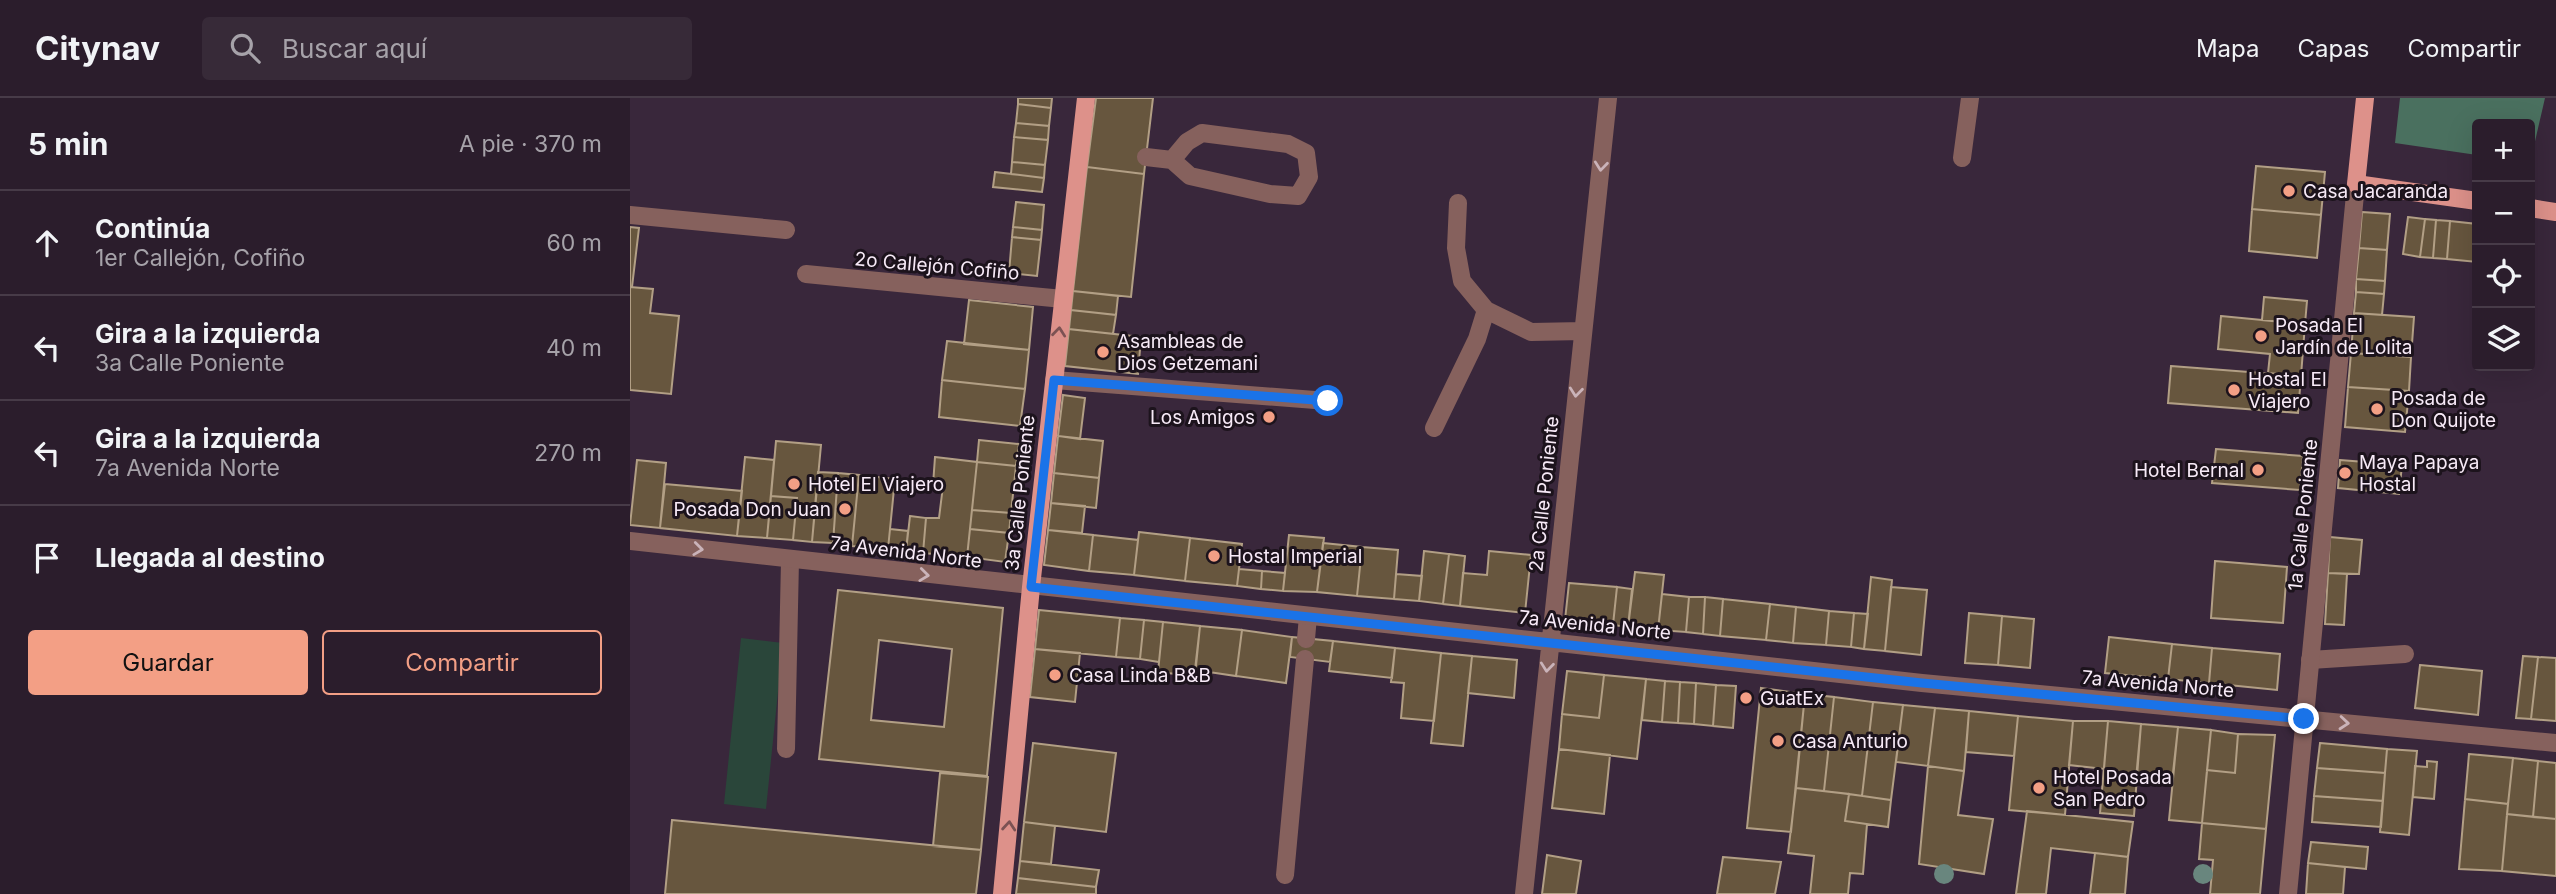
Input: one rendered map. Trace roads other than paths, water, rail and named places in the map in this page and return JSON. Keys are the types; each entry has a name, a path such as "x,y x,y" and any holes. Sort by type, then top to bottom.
{"main road":[{"name":"3a Calle Poniente","path":"1002,894 1031,587 1063,299 1085,149 1086,98"},
{"name":"1a Calle Poniente","path":"2356,184 2365,98"},
{"path":"2356,184 2472,200"},
{"path":"2535,209 2556,212"}],"street":[{"name":"2a Calle Poniente","path":"1524,894 1608,98"},
{"path":"1962,158 1970,98"},
{"path":"1146,157 1172,160 1190,176 1270,194 1298,196 1308,177 1306,153 1288,144 1202,133 1187,142 1172,160"},
{"name":"1a Calle Poniente","path":"2288,894 2356,184"},
{"path":"1458,203 1456,248 1462,281 1486,310 1531,332 1583,331"},
{"path":"630,215 786,230"},
{"name":"2o Callejón Cofiño","path":"806,274 1063,299"},
{"path":"1434,428 1477,339 1486,310"},
{"path":"1054,380 1328,401"},
{"name":"7a Avenida Norte","path":"630,541 1031,587 1550,640 1922,683 2556,743"},
{"path":"786,749 790,559"},
{"path":"1306,639 1308,616"},
{"path":"2310,660 2405,654"},
{"path":"1285,875 1305,659"}],"place":[{"name":"Casa Jacaranda","path":"2289,191"},
{"name":"Posada El Jardín de Lolita","path":"2261,336"},
{"name":"Asambleas de Dios Getzemani","path":"1103,352"},
{"name":"Hostal El Viajero","path":"2234,390"},
{"name":"Posada de Don Quijote","path":"2377,409"},
{"name":"Los Amigos","path":"1269,417"},
{"name":"Hotel Bernal","path":"2258,470"},
{"name":"Maya Papaya Hostal","path":"2345,473"},
{"name":"Hotel El Viajero","path":"794,484"},
{"name":"Posada Don Juan","path":"845,509"},
{"name":"Hostal Imperial","path":"1214,556"},
{"name":"Casa Linda B&B","path":"1055,675"},
{"name":"GuatEx","path":"1746,698"},
{"name":"Casa Anturio","path":"1778,741"},
{"name":"Hotel Posada San Pedro","path":"2039,788"}]}
